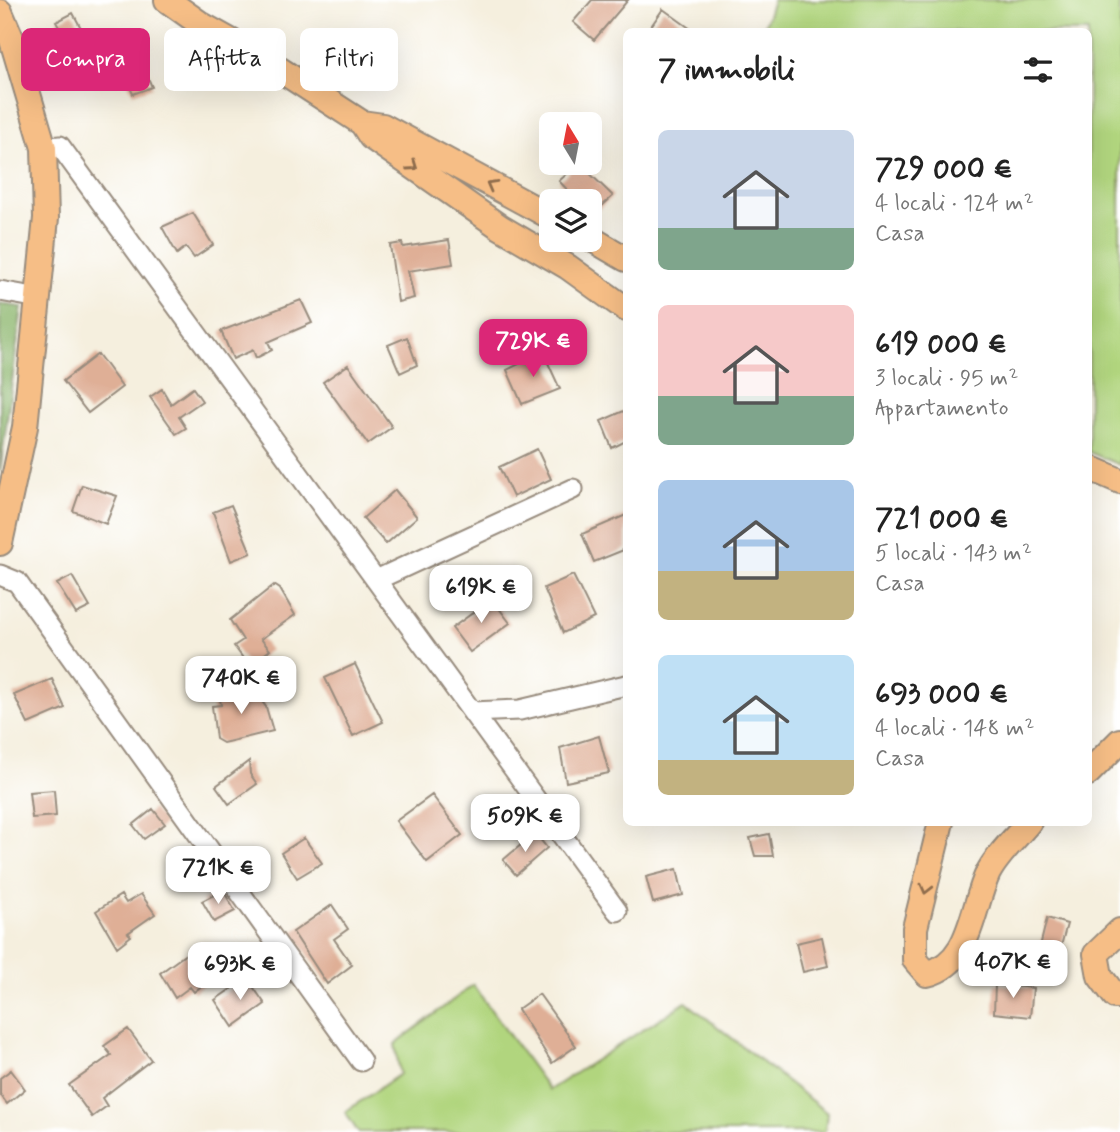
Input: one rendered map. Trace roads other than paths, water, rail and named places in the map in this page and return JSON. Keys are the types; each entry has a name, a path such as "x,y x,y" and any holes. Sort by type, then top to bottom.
{"main road":[{"path":"167,0 202,25 265,61 362,123 371,137 500,227 568,267 623,307"},
{"path":"0,12 16,52 44,148 46,218 25,428 0,544"},
{"path":"362,123 383,125 539,211"},
{"path":"602,245 623,257"},
{"path":"1092,469 1120,481"},
{"path":"1092,769 1120,741"},
{"path":"939,826 915,928 915,960 927,974 940,971 957,957 988,872 1026,826"},
{"path":"1120,932 1096,954 1100,976 1115,996 1120,996"}],"street":[{"path":"44,148 60,146 617,911"},
{"path":"0,291 39,298"},
{"path":"376,580 573,488"},
{"path":"0,575 18,582 361,1061"},
{"path":"472,712 520,710 623,686"}]}
